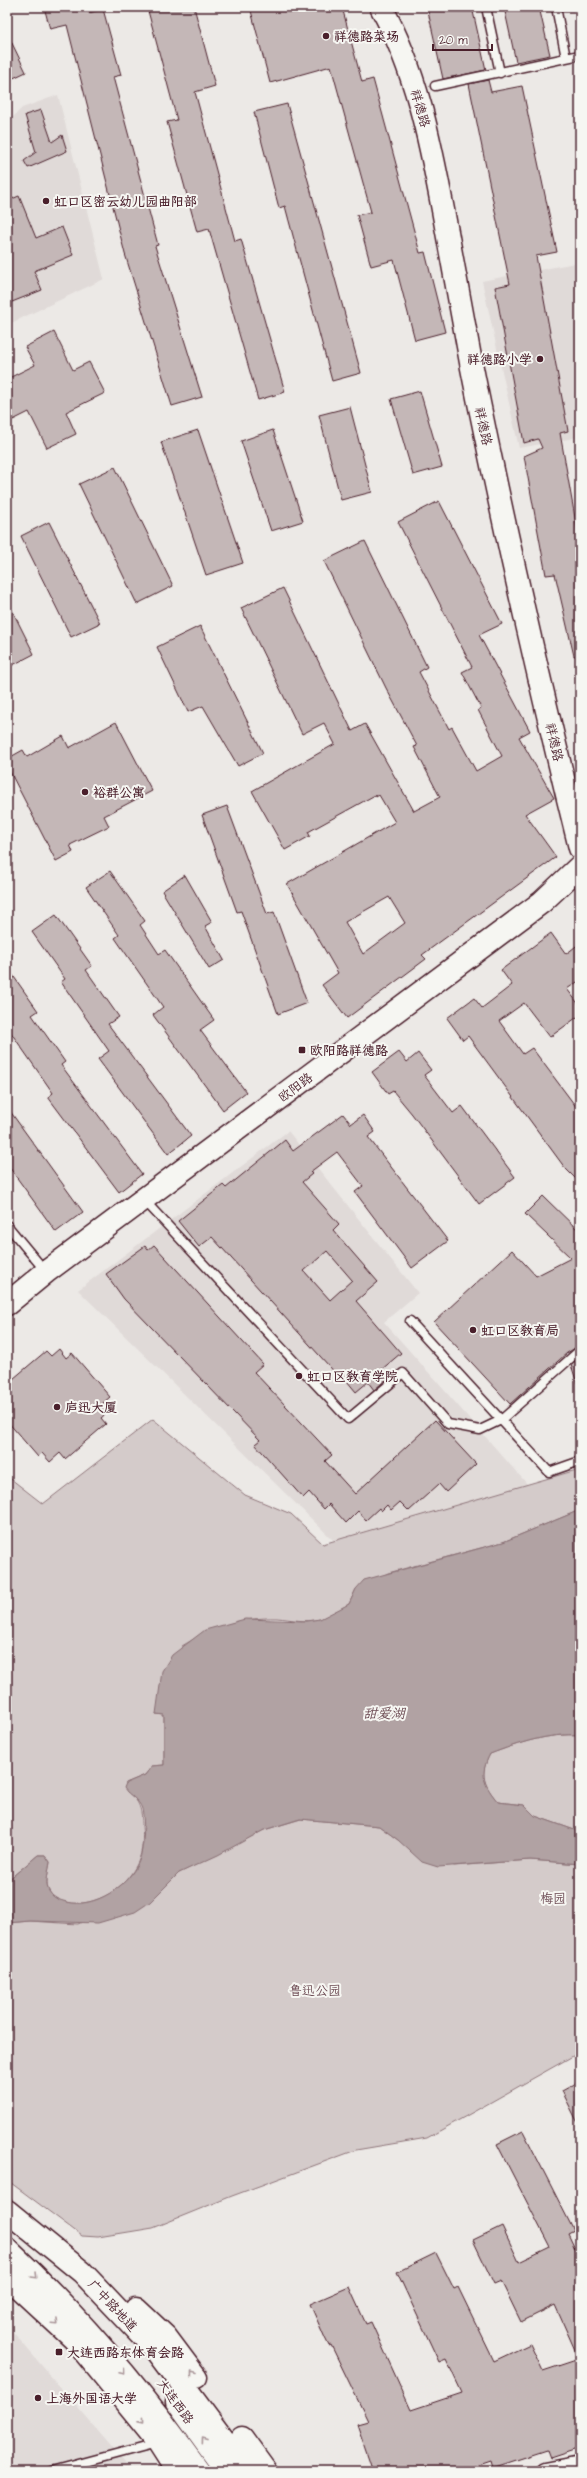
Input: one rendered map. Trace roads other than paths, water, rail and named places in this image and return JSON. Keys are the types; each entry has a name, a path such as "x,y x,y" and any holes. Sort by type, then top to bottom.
{"street":[{"name":"祥德路","path":"381,7 405,58 429,137 473,369 518,583 580,848"},
{"name":"欧阳路","path":"7,1304 46,1272 542,902 580,866"},
{"name":"广中路地道","path":"7,2211 78,2268 158,2352 247,2471"},
{"name":"大连西路","path":"7,2211 134,2343 227,2471"},
{"path":"7,2249 71,2312 123,2372 199,2471"},
{"path":"78,2268 108,2283 166,2337 266,2471"},
{"path":"7,2277 74,2340 159,2443 177,2471"},
{"path":"544,2471 580,2464"}],"lane":[{"path":"486,7 500,73"},
{"path":"556,7 566,58"},
{"path":"435,86 580,55"},
{"path":"143,1200 348,1419 403,1373 448,1424 480,1430 501,1420 580,1350"},
{"path":"7,1224 46,1272"},
{"path":"410,1320 549,1472 580,1461"},
{"path":"52,2471 159,2443"}],"water":[{"name":"甜爱湖","path":"580,1510 580,1735 545,1737 490,1754 484,1774 486,1785 498,1802 524,1805 535,1816 580,1832 580,1864 530,1860 438,1867 422,1862 398,1840 379,1826 300,1819 264,1830 218,1855 179,1873 150,1902 135,1912 98,1923 30,1921 7,1923 7,1881 38,1855 45,1855 50,1862 47,1883 48,1889 56,1898 67,1902 88,1902 99,1899 119,1887 134,1870 139,1861 142,1849 144,1821 141,1806 124,1788 126,1783 145,1775 152,1766 164,1765 164,1715 156,1714 162,1671 172,1655 205,1630 245,1619 306,1621 320,1619 349,1604 356,1589 364,1580 503,1542"}],"place":[{"name":"祥德路菜场","path":"326,36"},
{"name":"虹口区密云幼儿园曲阳部","path":"46,201"},
{"name":"祥德路小学","path":"540,359"},
{"name":"裕群公寓","path":"85,792"},
{"name":"欧阳路祥德路","path":"302,1050"},
{"name":"虹口区教育局","path":"473,1330"},
{"name":"虹口区教育学院","path":"299,1376"},
{"name":"庐迅大厦","path":"57,1407"},
{"name":"大连西路东体育会路","path":"59,2352"},
{"name":"上海外国语大学","path":"38,2398"}],"park label":[{"name":"梅园","path":"553,1898"},
{"name":"鲁迅公园","path":"315,1990"}]}
